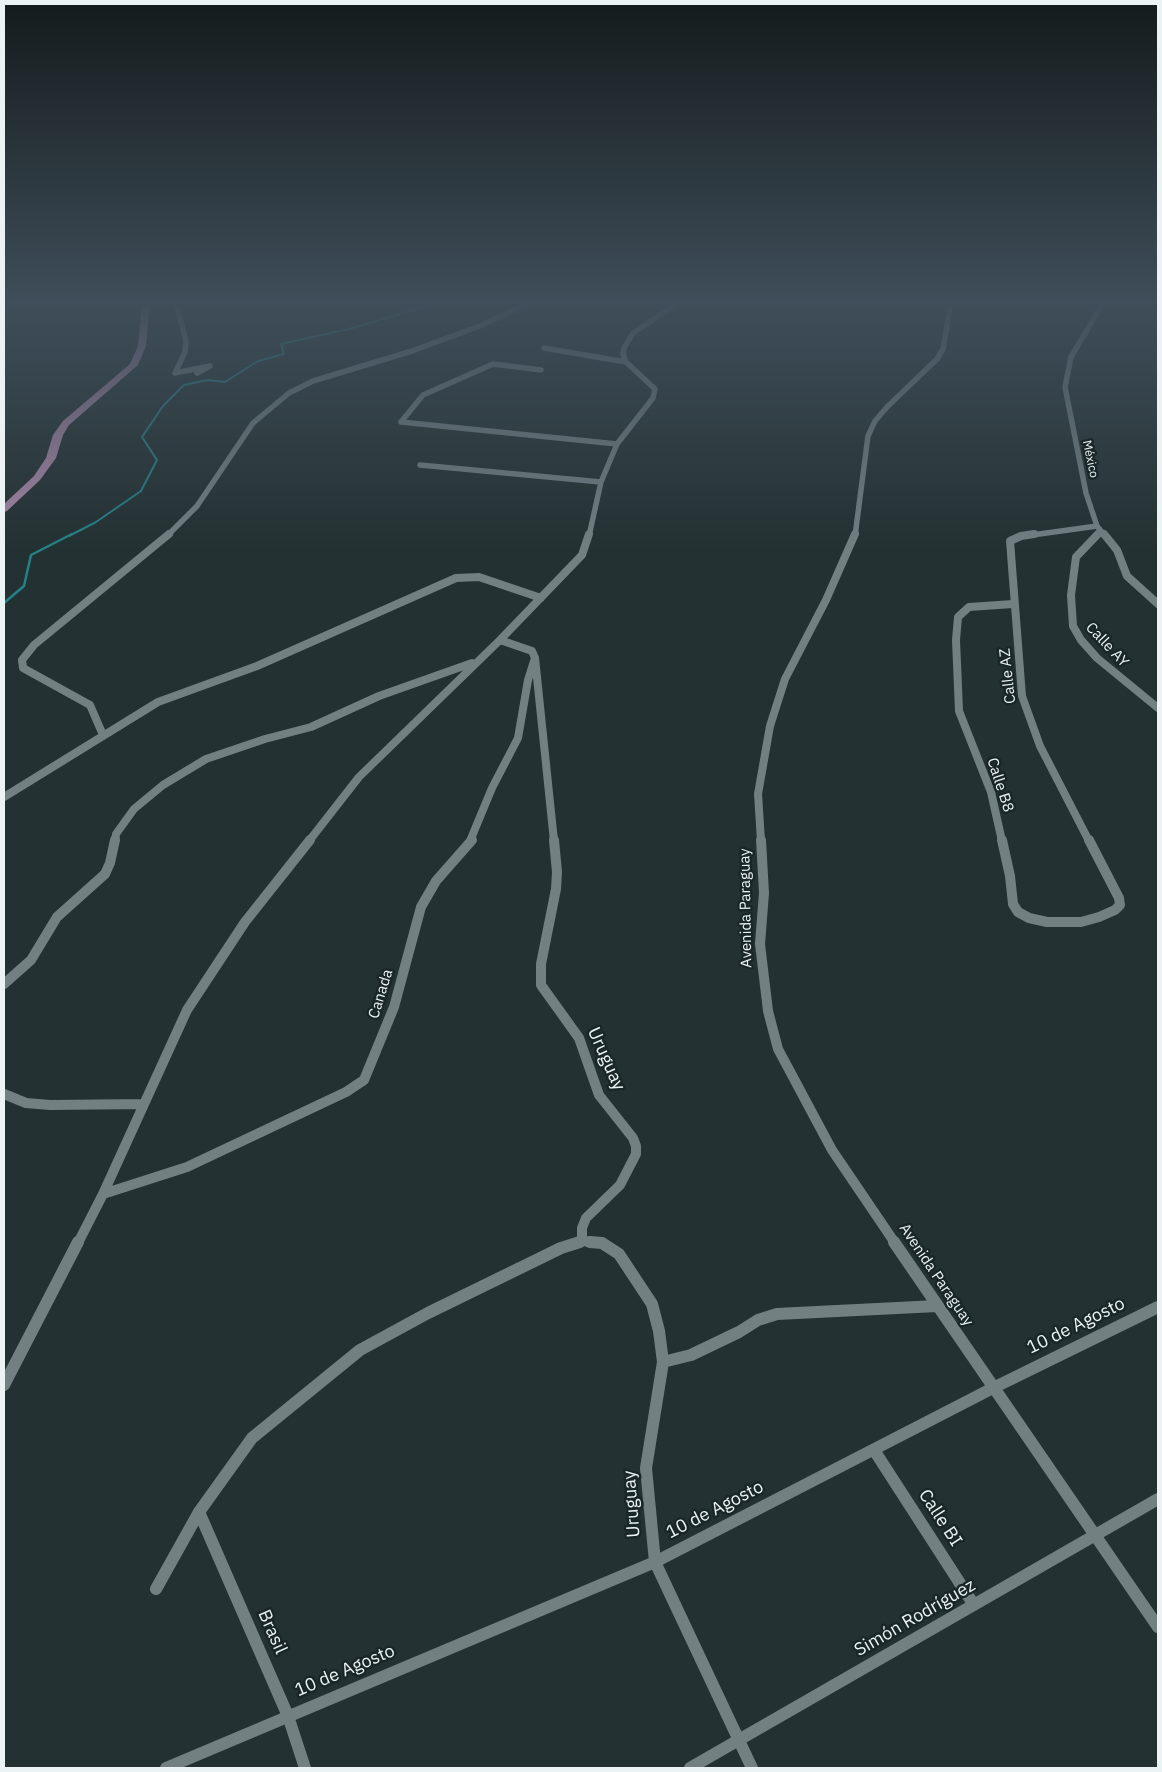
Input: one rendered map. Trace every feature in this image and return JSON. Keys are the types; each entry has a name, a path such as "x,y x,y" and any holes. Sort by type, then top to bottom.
{"main road":[{"path":"4,508 37,478 51,458 58,435 66,423 110,386"}],"street":[{"path":"102,735 95,713 90,705 24,668 22,660 34,644 157,546 197,506 253,423 289,393 304,386"},
{"path":"444,386 423,395 401,422 617,444"},
{"path":"4,1385 103,1194 187,1010 245,922 359,777 500,640 582,555 587,542 601,482 617,444 652,398 655,389 653,386"},
{"name":"Avenida Paraguay","path":"910,386 875,421 868,436 857,528 826,600 785,679 770,726 758,794 764,893 760,944 768,1012 778,1049 832,1150 992,1388 1158,1627"},
{"name":"México","path":"1065,386 1069,416 1086,493 1099,529 1117,550 1127,576 1158,604"},
{"path":"420,465 601,482"},
{"name":"Calle AZ","path":"1099,529 1014,538 1010,541 1022,696 1028,718 1040,746 1120,905"},
{"name":"Calle AY","path":"1099,529 1076,557 1071,596 1072,626 1081,640 1097,658 1158,708"},
{"path":"4,797 158,702 257,666 456,578 479,577 541,598"},
{"name":"Calle B8","path":"1014,604 969,607 958,618 956,640 958,711 990,792 1006,858 1013,904 1018,912 1029,918 1065,923 1099,918 1116,910 1120,905"},
{"path":"500,640 532,651 535,658"},
{"name":"Canada","path":"103,1194 187,1168 346,1092 364,1080 394,1007 421,907 436,881 474,838 492,788 518,738 528,680 535,658"},
{"name":"Uruguay","path":"535,658 557,872 556,888 541,964 542,985 580,1038 596,1089 633,1138 636,1146 632,1163 620,1185 586,1218 582,1228 582,1241 602,1243 620,1254 652,1304 660,1331 663,1362 646,1468 655,1562 752,1768"},
{"path":"4,984 31,960 57,918 105,874 110,863 116,834 134,809 162,785 206,759 257,741 310,726 379,696 476,662"},
{"path":"4,1094 26,1103 50,1105 144,1104"},
{"path":"156,1589 199,1512 252,1438 360,1350 428,1313 561,1248 582,1241"},
{"path":"663,1362 691,1355 739,1332 758,1320 777,1314 937,1306"},
{"name":"10 de Agosto","path":"166,1768 655,1562 992,1388 1158,1307"},
{"name":"Calle BI","path":"874,1450 974,1605"},
{"name":"Simón Rodríguez","path":"690,1768 1158,1499"},
{"name":"Brasil","path":"199,1512 288,1716 305,1768"}],"waterway":[{"path":"69,536 96,522 141,491 157,460 142,437 163,406 183,386"},
{"path":"4,603 24,586 31,555 72,534"}]}
